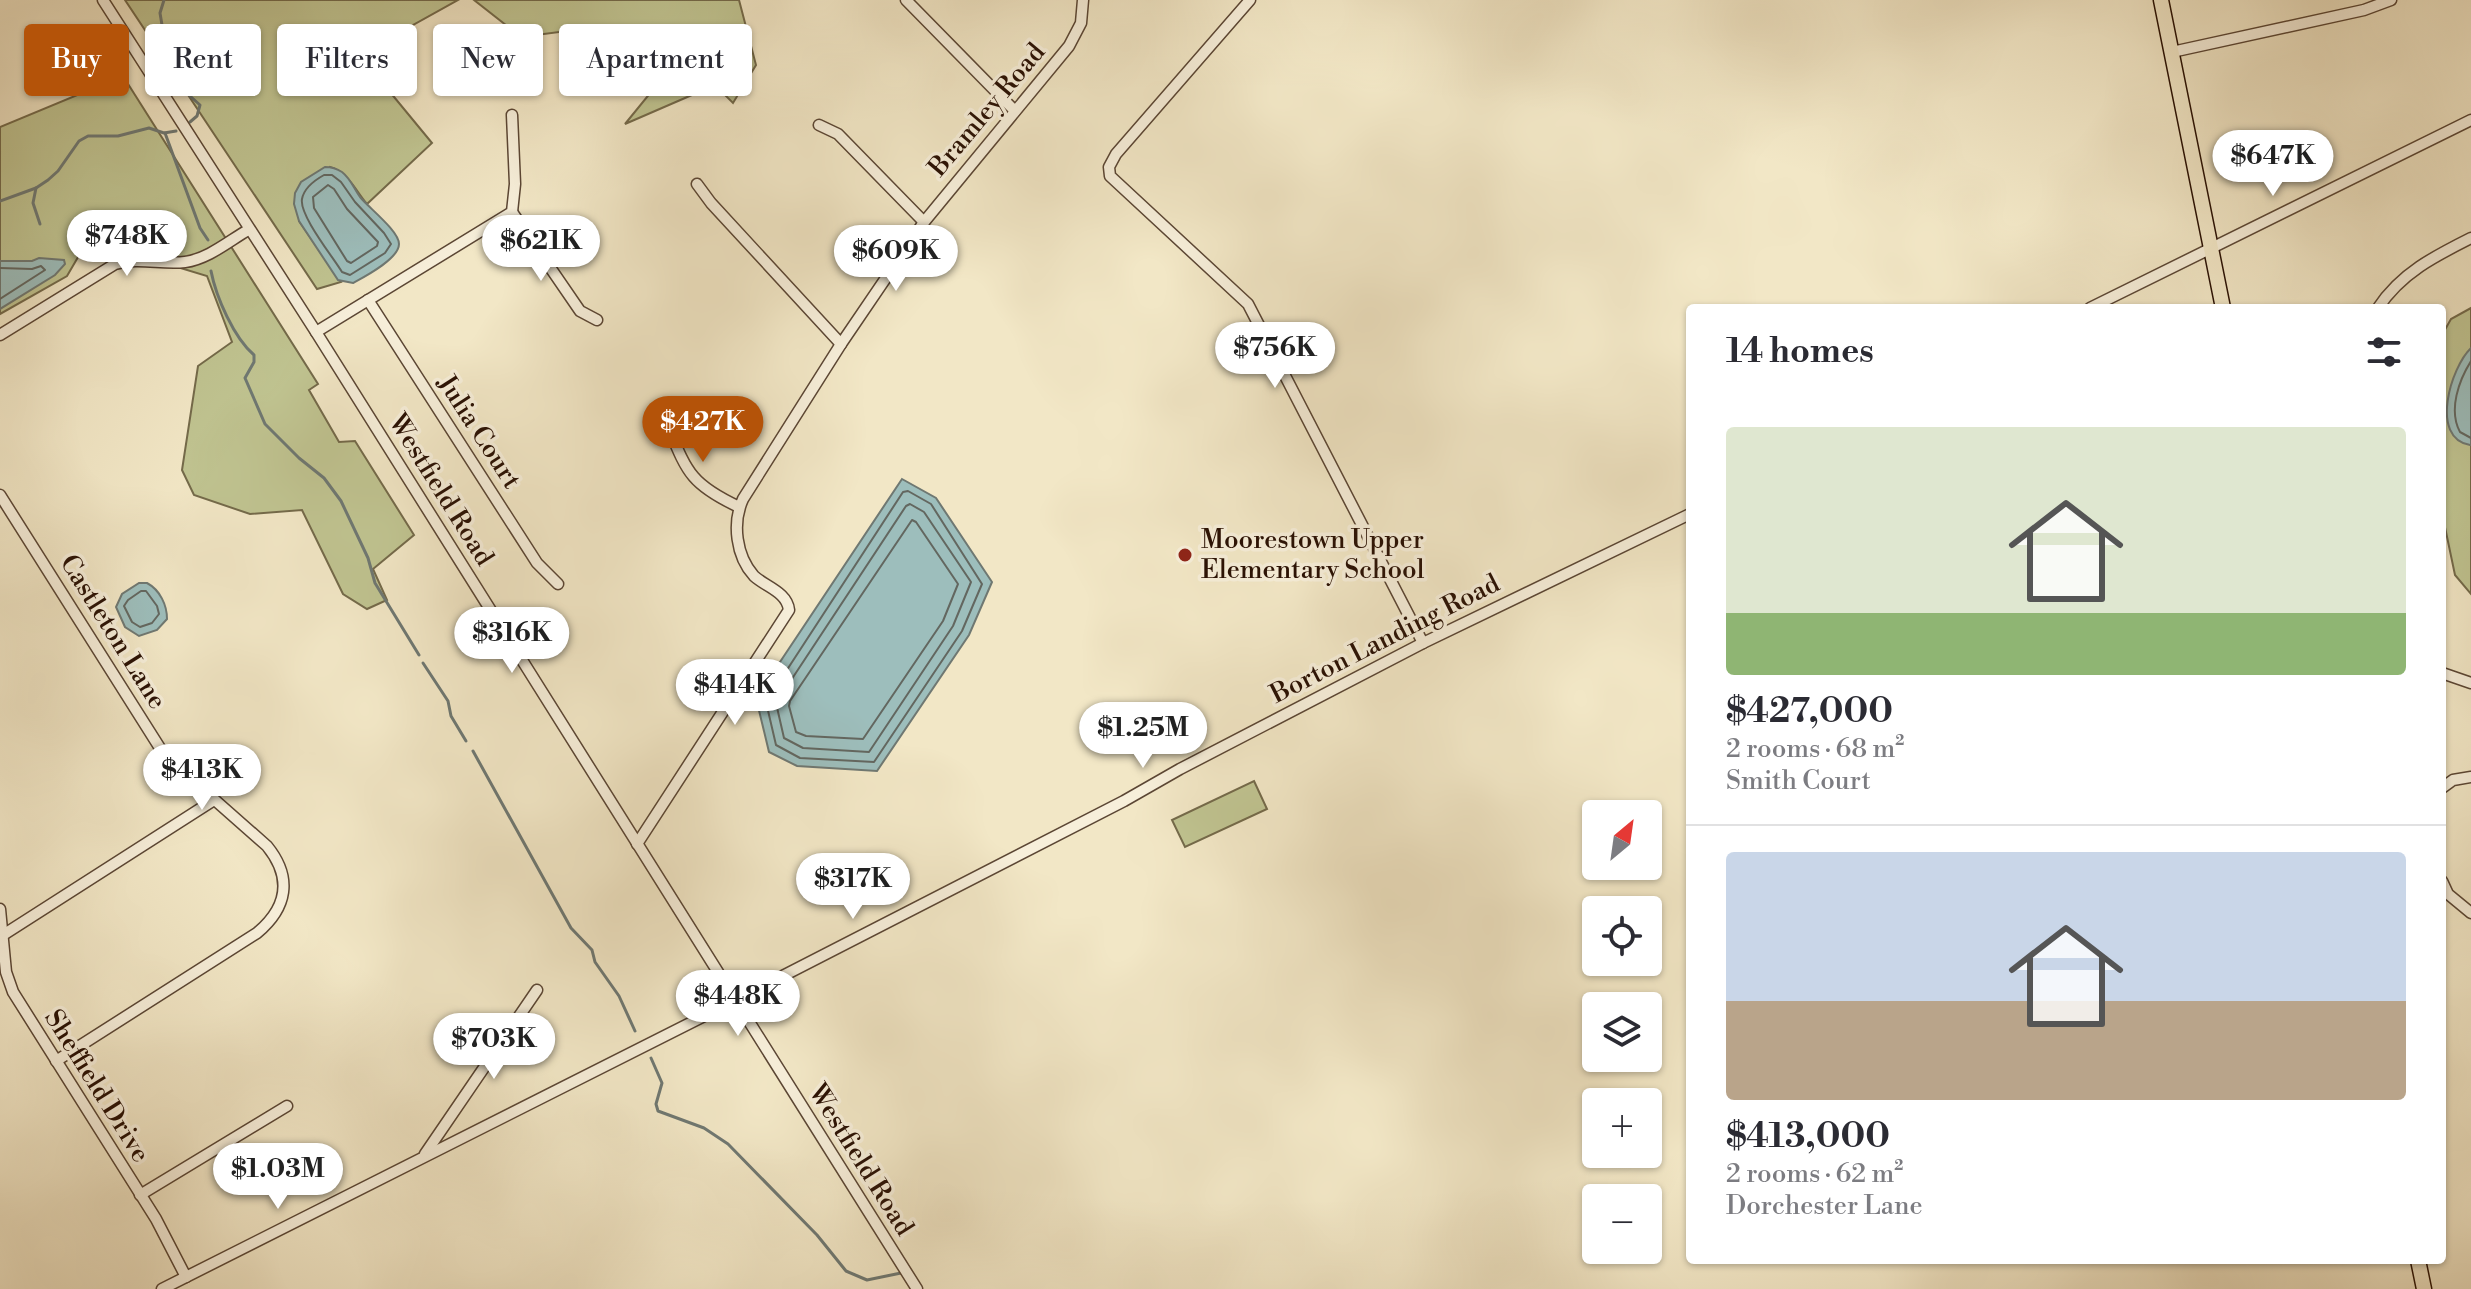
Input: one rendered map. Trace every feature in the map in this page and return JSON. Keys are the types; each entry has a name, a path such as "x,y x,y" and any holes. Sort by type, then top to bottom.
{"main road":[{"path":"2161,0 2222,304"},
{"path":"2419,1264 2424,1289"}],"street":[{"name":"Westfield Road","path":"103,0 316,332 917,1289"},
{"path":"906,0 1015,111"},
{"name":"Bramley Road","path":"739,507 841,344 924,222 1069,46 1081,23 1083,0"},
{"path":"1250,0 1116,154 1109,167 1114,182 1189,247 1248,304 1423,643"},
{"path":"2172,52 2364,10 2391,0"},
{"path":"512,115 515,184 512,212 580,311 597,320"},
{"path":"2098,304 2471,120"},
{"path":"819,125 838,134 924,222"},
{"path":"697,184 841,344"},
{"path":"316,332 512,212"},
{"path":"0,335 115,264 133,260 194,260 248,230"},
{"path":"2381,304 2396,284 2429,259 2471,238"},
{"name":"Julia Court","path":"368,300 537,563 558,584"},
{"path":"637,844 787,614 788,603 754,576 744,560 737,533 739,507 707,491 692,477 667,424"},
{"name":"Castleton Lane","path":"0,495 165,756 267,846 278,864 283,890 276,913 257,933 56,1061"},
{"name":"Borton Landing Road","path":"162,1289 734,1001 1423,643 1686,516"},
{"path":"2446,674 2471,683"},
{"path":"2446,785 2453,780 2471,777"},
{"path":"3,935 214,800"},
{"path":"2446,890 2471,913"},
{"name":"Sheffield Drive","path":"0,909 10,986 140,1195 186,1277"},
{"path":"424,1155 537,990"},
{"path":"140,1195 287,1106"}],"green space":[{"path":"125,0 458,0 415,24 277,24 277,96 393,96 432,143 367,204 347,177 330,167 299,221 341,282 317,289 189,96 261,96 261,24 145,24 145,30"},
{"path":"474,0 739,0 745,24 559,24 559,32 543,34 543,24 504,24"},
{"path":"752,50 756,65 752,72"},
{"path":"129,85 318,384 309,390 339,442 355,441 414,535 373,569 387,600 367,609 343,594 302,510 250,514 194,495 182,470 198,366 232,342 207,276 88,240 67,276 0,314 0,127 75,96 129,96"},
{"path":"648,96 690,96 625,124"},
{"path":"2471,308 2471,594 2455,575 2446,532 2446,328 2451,319"},
{"path":"1254,781 1267,809 1185,847 1172,820"}],"water":[{"path":"325,167 345,175 360,197 398,239 393,256 353,283 338,280 299,221 294,204 301,182"},
{"path":"39,258 64,260 65,264 55,275 0,309 0,261 32,261"},
{"path":"2471,348 2470,445 2457,440 2450,430 2447,416 2451,385"},
{"path":"902,479 936,498 992,582 969,635 877,771 797,766 769,752 757,702 764,686"},
{"path":"139,583 147,583 159,594 166,608 167,619 157,630 139,636 125,627 116,607 122,594"}],"waterway":[{"path":"164,0 160,13 171,79 200,105 197,116 190,122"},
{"path":"0,201 36,188 48,180 79,141 88,136 118,136 149,128 164,133 176,131"},
{"path":"165,133 200,228 208,240"},
{"path":"36,188 33,203 40,224"},
{"path":"211,271 227,316 254,355 254,362 245,378 265,424 324,478 341,501 368,558 375,583 419,655"},
{"path":"423,663 448,701 451,716 466,741"},
{"path":"473,751 571,928 592,950 595,962 619,996 635,1031"},
{"path":"651,1058 662,1083 656,1104 658,1111 704,1128 728,1144 817,1235 846,1271 867,1280 901,1273"}],"place":[{"name":"Moorestown Upper Elementary School","path":"1185,555"}]}
